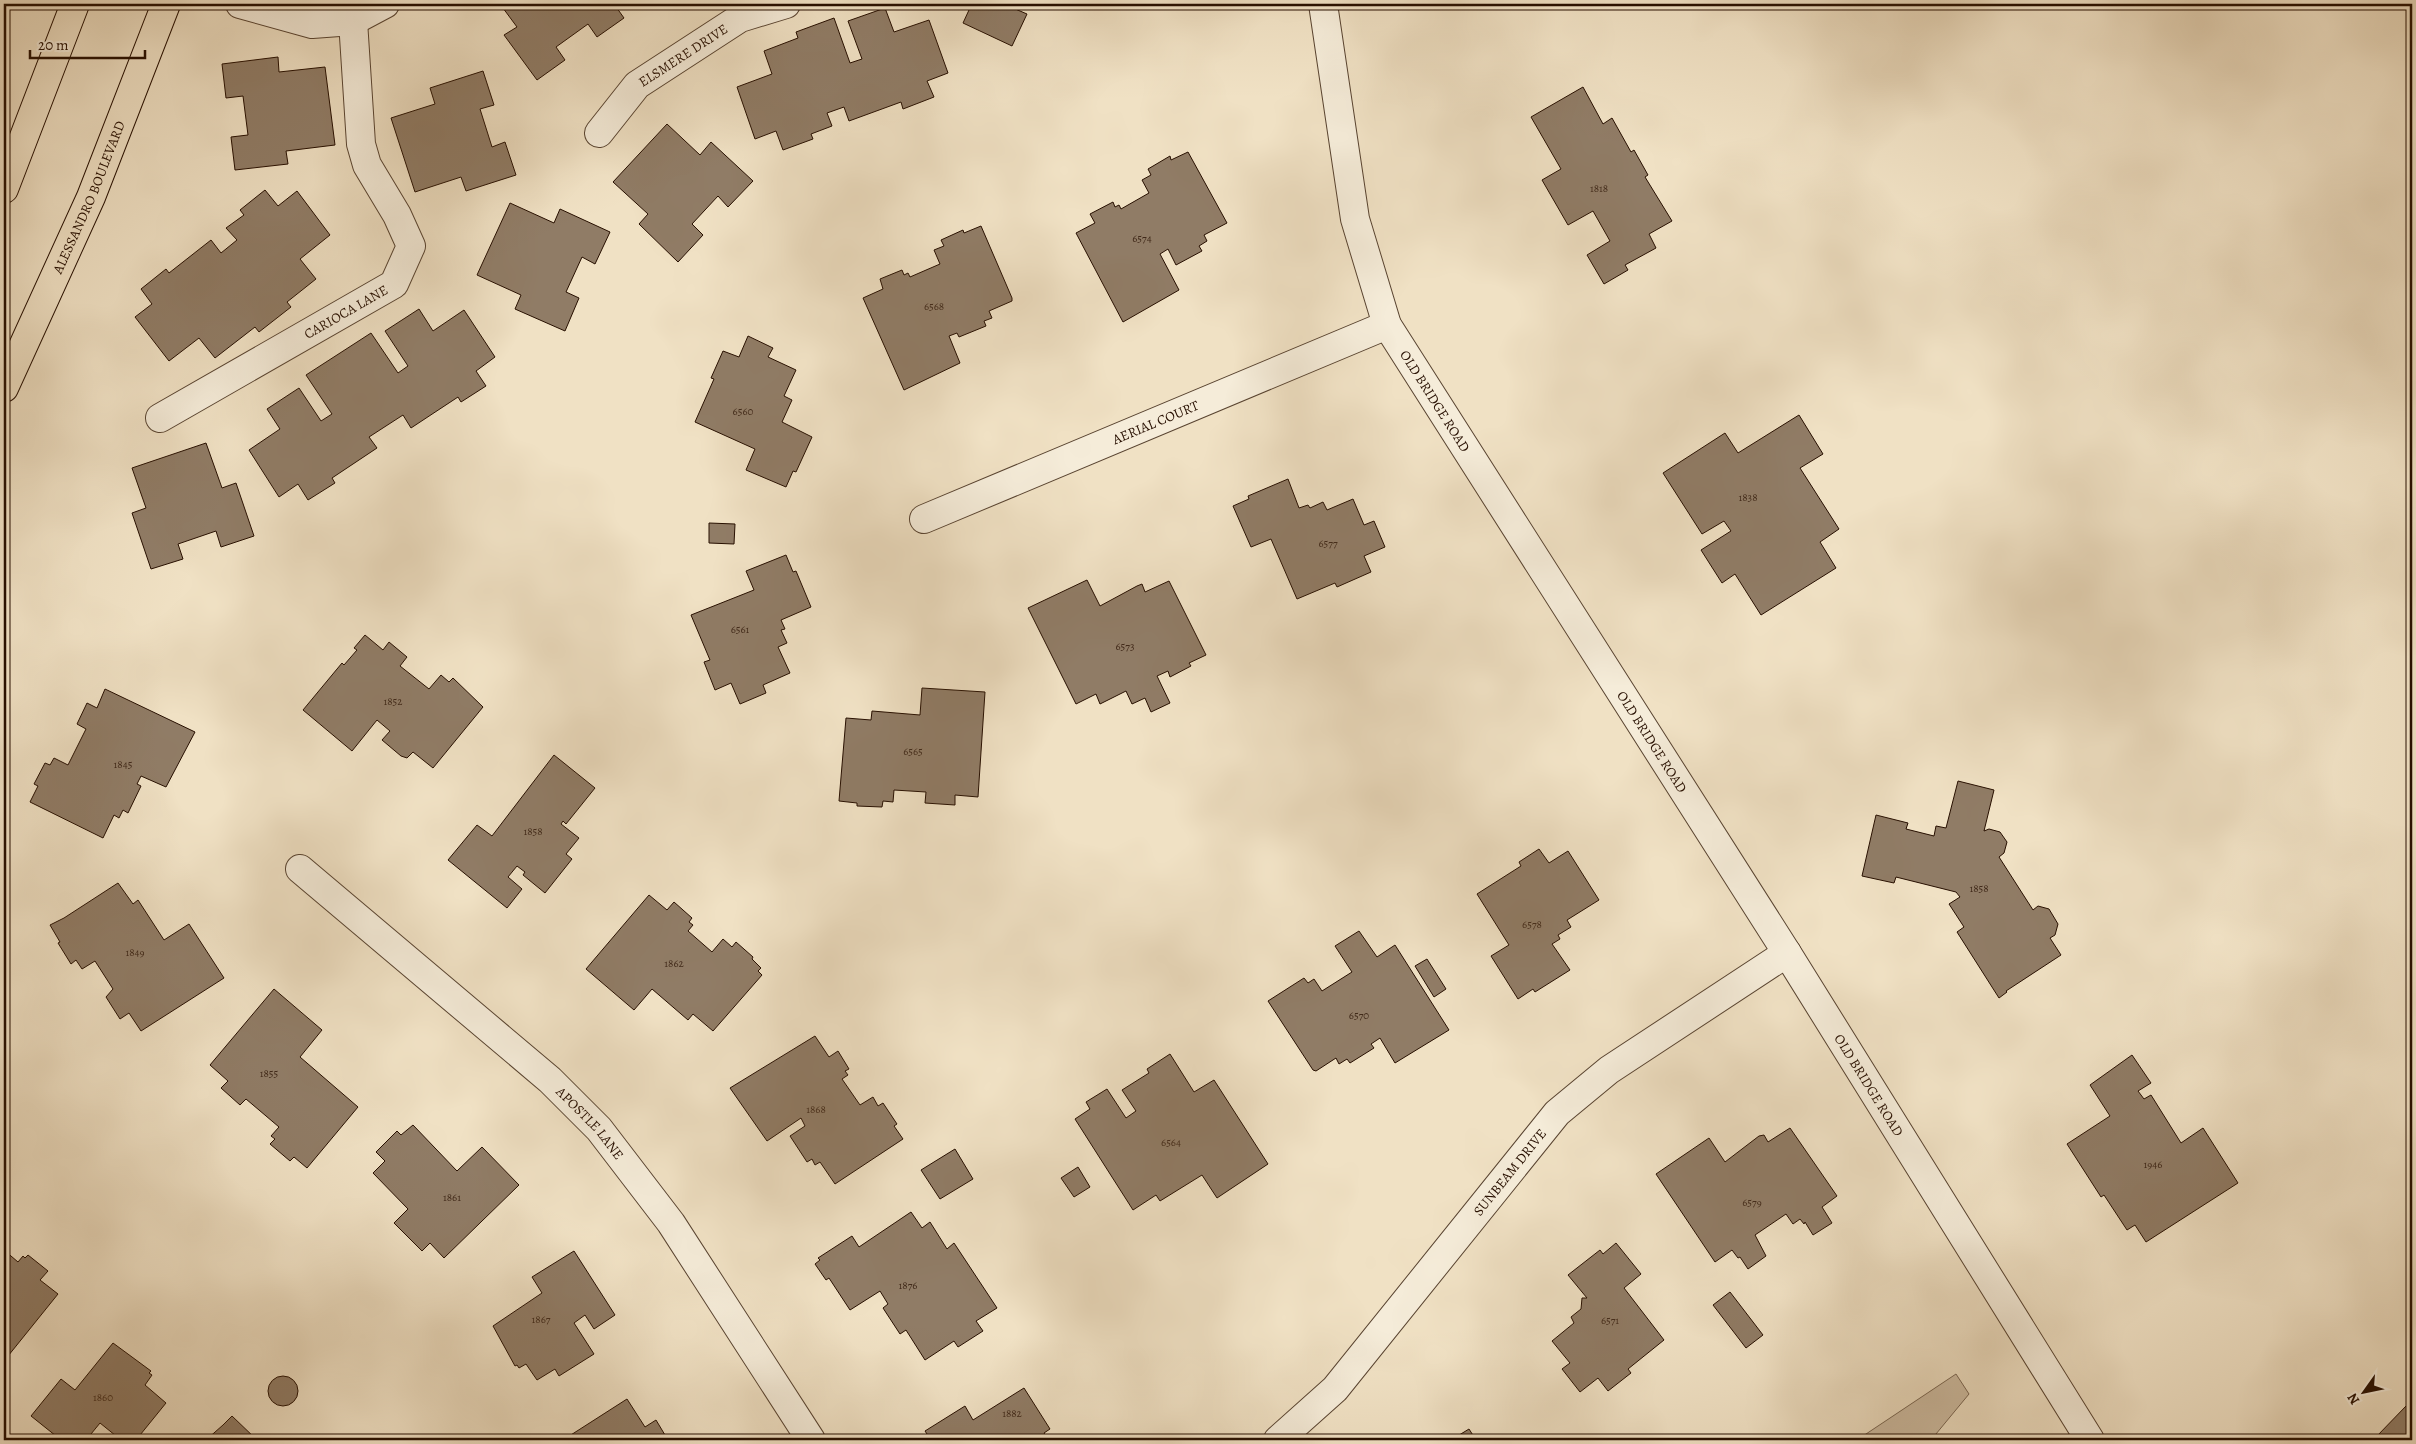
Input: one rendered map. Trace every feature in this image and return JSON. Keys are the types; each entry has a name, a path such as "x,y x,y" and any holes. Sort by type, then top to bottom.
{"main road":[{"path":"4,188 75,4"},
{"name":"ALESSANDRO BOULEVARD","path":"4,388 92,197 166,4"}],"street":[{"path":"240,4 312,24 353,21 385,4"},
{"name":"ELSMERE DRIVE","path":"599,134 638,85 740,18 786,4"},
{"name":"OLD BRIDGE ROAD","path":"1322,4 1355,219 1387,325 1787,953 2090,1440"},
{"name":"CARIOCA LANE","path":"160,418 394,284 411,246 397,215 368,165 361,144 353,21"},
{"name":"AERIAL COURT","path":"924,519 1387,325"},
{"name":"APOSTLE LANE","path":"300,869 550,1080 599,1128 672,1223 811,1440"},
{"name":"SUNBEAM DRIVE","path":"1278,1440 1335,1389 1557,1113 1609,1070 1787,953"}],"shaded area":[{"path":"1956,1374 1969,1394 1931,1440 1857,1440"}],"building":[{"path":"500,4 614,4 624,18 597,37 588,24 556,47 565,60 537,80 504,35 517,27"},
{"path":"956,4 1015,4 1013,8 1027,14 1012,46 963,23 969,10"},
{"path":"885,8 894,32 929,20 948,73 927,81 934,97 903,109 901,102 849,121 844,107 827,113 832,126 811,134 813,139 783,150 776,131 755,139 737,87 772,74 764,51 798,38 796,32 834,18 850,63 862,59 848,21"},
{"path":"278,57 279,72 325,67 335,145 286,151 288,164 235,170 231,137 248,135 243,96 226,98 222,64"},
{"path":"483,71 494,105 480,109 492,147 505,142 516,175 466,191 461,177 415,192 391,118 435,104 430,88"},
{"path":"1583,87 1603,124 1612,118 1631,152 1634,150 1648,175 1645,177 1672,221 1649,234 1656,248 1625,265 1628,270 1604,284 1587,255 1610,241 1593,211 1568,225 1542,180 1561,169 1531,117"},
{"path":"667,124 700,155 711,142 753,181 728,207 718,196 692,224 703,235 678,262 639,224 648,214 613,182"},
{"path":"1188,152 1227,223 1204,235 1207,241 1199,246 1202,251 1176,265 1168,249 1160,254 1179,290 1123,322 1076,233 1095,223 1090,214 1113,202 1115,207 1119,205 1121,209 1149,193 1142,180 1151,175 1148,169 1170,156 1171,160"},
{"path":"265,190 278,206 297,191 330,235 300,259 316,279 287,302 291,307 259,332 255,327 215,358 199,338 169,361 135,317 152,304 141,289 166,269 169,273 211,240 221,253 237,240 226,228 244,215 240,210"},
{"path":"510,203 554,223 560,209 610,232 595,264 582,257 566,292 579,298 565,331 515,309 521,295 477,275"},
{"path":"981,226 1012,301 989,311 992,318 984,321 986,326 959,337 957,333 949,336 960,363 904,390 863,298 883,289 880,279 902,270 904,275 908,273 910,277 940,264 934,250 944,246 941,240 963,230 964,233"},
{"path":"419,309 433,331 464,310 495,357 476,371 486,386 461,402 458,397 411,428 403,415 369,437 377,448 332,478 335,483 308,500 298,484 279,497 249,450 280,429 267,409 299,388 321,421 332,414 306,375 371,333 398,373 408,366 385,331"},
{"path":"748,336 773,348 768,357 796,370 784,396 792,400 782,422 812,437 796,472 793,471 786,487 746,470 755,449 695,422 714,379 711,378 723,351 739,357"},
{"path":"1799,415 1823,454 1800,468 1839,529 1820,542 1836,568 1761,615 1735,574 1722,583 1701,550 1731,531 1724,521 1702,534 1663,473 1725,433 1738,453"},
{"path":"206,443 222,488 236,483 254,536 221,547 216,531 178,544 183,559 151,569 132,513 146,508 132,468"},
{"path":"1288,479 1299,508 1308,505 1310,508 1323,502 1327,510 1353,499 1364,525 1374,521 1385,547 1364,556 1371,572 1337,587 1335,583 1297,599 1271,539 1251,547 1233,506 1249,499 1248,496"},
{"path":"709,523 735,524 734,544 709,543"},
{"path":"786,555 793,572 796,571 811,607 781,620 785,629 781,630 787,643 778,647 790,673 763,685 766,693 740,704 731,683 715,690 704,662 710,660 691,615 754,590 746,571"},
{"path":"1087,580 1100,606 1142,584 1145,592 1169,581 1206,655 1189,663 1191,666 1170,677 1168,671 1157,676 1170,703 1151,712 1145,698 1132,704 1126,691 1100,704 1096,694 1076,704 1028,608"},
{"path":"365,635 383,650 389,642 407,657 400,666 429,689 441,675 449,682 453,678 483,707 433,768 413,752 407,758 401,756 382,740 390,731 377,720 352,751 303,710 342,663 344,665 357,650 354,648"},
{"path":"922,688 985,692 978,797 955,795 955,805 925,803 926,792 894,790 893,802 883,801 882,807 857,806 857,803 839,801 846,718 871,720 872,711 920,715"},
{"path":"105,689 195,732 166,787 141,776 137,784 141,786 128,813 123,810 119,818 114,815 103,838 30,802 38,786 34,784 45,763 50,765 54,758 68,765 86,729 77,724 87,703 97,708"},
{"path":"554,755 595,788 566,824 563,821 561,824 579,838 566,854 572,859 545,893 523,875 525,872 517,866 508,877 522,889 507,908 448,860 477,825 492,836"},
{"path":"1958,781 1994,790 1984,831 1989,829 2000,832 2007,842 2004,853 1999,857 2033,910 2038,906 2049,909 2058,924 2055,935 2050,938 2061,955 2006,991 1999,998 1957,932 1964,927 1949,904 1960,897 1956,892 1896,877 1894,883 1862,876 1876,815 1908,823 1906,829 1934,836 1936,826 1946,828"},
{"path":"1539,849 1549,863 1568,851 1599,900 1567,920 1571,927 1558,935 1560,939 1552,944 1570,970 1535,992 1533,989 1518,999 1491,956 1509,945 1477,894 1521,866 1519,862"},
{"path":"118,883 133,904 138,900 164,940 189,924 224,978 141,1031 129,1013 120,1019 106,997 113,989 95,961 82,969 76,960 71,964 50,925"},
{"path":"649,895 667,910 674,902 692,918 689,922 693,925 688,931 712,952 723,939 732,947 736,942 753,957 752,959 761,968 758,971 762,975 713,1031 693,1014 688,1020 652,989 634,1010 586,969"},
{"path":"1359,931 1377,957 1395,945 1449,1030 1395,1063 1380,1038 1371,1044 1374,1048 1350,1063 1347,1059 1339,1064 1336,1058 1316,1071 1313,1070 1268,1001 1304,978 1308,983 1314,979 1322,991 1352,972 1335,946"},
{"path":"1427,959 1446,989 1434,997 1415,966"},
{"path":"274,989 322,1030 300,1057 358,1107 307,1168 294,1157 290,1161 270,1144 275,1139 271,1136 279,1127 246,1099 240,1105 221,1088 228,1081 210,1065"},
{"path":"815,1036 829,1057 838,1051 849,1069 845,1071 848,1075 842,1079 860,1105 873,1097 878,1106 883,1103 897,1124 894,1126 903,1139 835,1184 820,1162 815,1165 812,1159 807,1162 790,1136 805,1126 801,1118 767,1141 730,1088"},
{"path":"1170,1054 1194,1092 1214,1080 1268,1164 1217,1198 1202,1175 1160,1201 1156,1195 1133,1210 1075,1119 1090,1109 1086,1102 1107,1089 1126,1118 1136,1111 1122,1090 1149,1073 1147,1069"},
{"path":"2132,1055 2151,1083 2138,1091 2144,1099 2151,1095 2181,1143 2203,1128 2238,1183 2146,1242 2135,1225 2127,1230 2104,1195 2101,1197 2067,1144 2110,1116 2090,1085"},
{"path":"413,1125 457,1171 482,1147 519,1185 444,1258 430,1243 422,1251 394,1223 408,1209 373,1173 385,1161 376,1152 397,1131 401,1135"},
{"path":"1790,1128 1837,1196 1822,1207 1832,1223 1813,1235 1805,1222 1804,1224 1800,1219 1793,1224 1786,1214 1755,1235 1766,1256 1748,1269 1740,1257 1738,1258 1732,1250 1715,1262 1656,1174 1709,1138 1725,1162 1759,1136 1764,1135 1768,1142"},
{"path":"955,1149 973,1179 940,1199 921,1170"},
{"path":"1078,1167 1090,1187 1074,1197 1061,1178"},
{"path":"911,1212 922,1228 930,1222 947,1249 954,1243 997,1308 976,1321 983,1331 958,1347 954,1341 925,1360 906,1330 900,1334 883,1308 888,1304 880,1291 850,1310 829,1278 826,1280 815,1264 820,1260 818,1258 852,1236 859,1247"},
{"path":"1616,1243 1641,1274 1624,1288 1664,1340 1628,1369 1631,1373 1608,1391 1598,1378 1580,1392 1562,1369 1570,1363 1552,1341 1574,1323 1571,1317 1581,1309 1582,1298 1587,1298 1568,1275 1600,1250 1603,1254"},
{"path":"4,1250 18,1262 23,1256 25,1258 28,1255 48,1271 40,1280 58,1294 4,1361"},
{"path":"574,1251 615,1315 594,1329 585,1315 574,1323 594,1354 559,1376 555,1369 537,1380 526,1364 519,1368 517,1365 515,1366 493,1326 542,1293 532,1277"},
{"path":"1730,1292 1763,1335 1746,1348 1713,1305"},
{"path":"113,1343 151,1371 149,1373 152,1375 145,1385 166,1403 136,1440 121,1440 100,1423 91,1434 99,1440 61,1440 31,1416 61,1379 75,1390"},
{"path":"283,1376 294,1380 298,1391 294,1402 283,1406 272,1402 268,1391 272,1380"},
{"path":"1024,1388 1050,1429 1044,1433 1049,1440 931,1440 925,1431 965,1406 973,1420"},
{"path":"627,1399 645,1427 656,1420 668,1440 563,1440"},
{"path":"2407,1405 2412,1411 2412,1440 2381,1440 2377,1436"},
{"path":"232,1416 257,1440 206,1440 223,1425"},
{"path":"1469,1429 1476,1440 1451,1440"}]}
